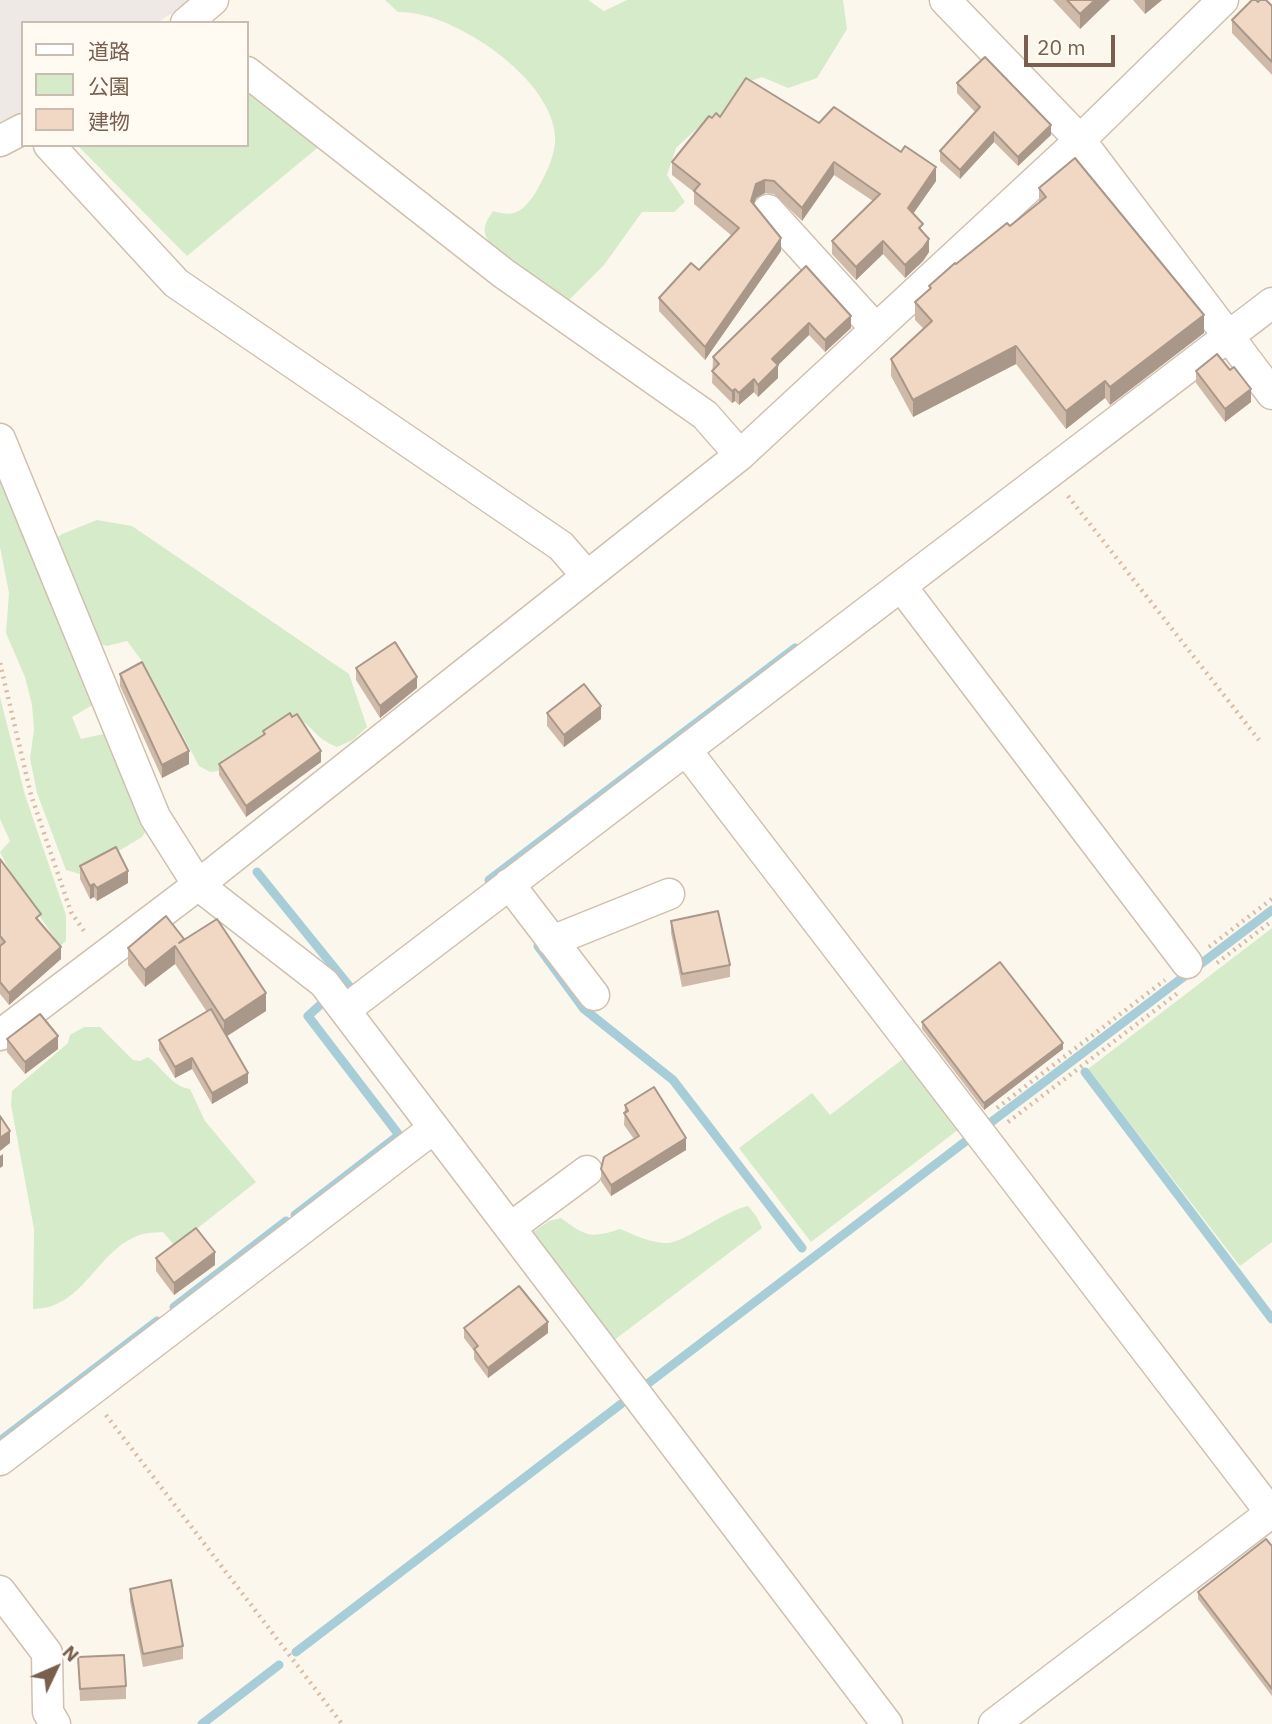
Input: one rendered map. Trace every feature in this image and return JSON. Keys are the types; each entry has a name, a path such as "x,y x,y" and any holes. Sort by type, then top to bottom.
{"street":[{"path":"188,21 213,0"},
{"path":"945,0 1080,140 1272,394"},
{"path":"2,1029 198,885 740,455 1080,140 1223,0"},
{"path":"248,73 331,141 503,273 705,415 740,455"},
{"path":"0,141 21,130"},
{"path":"51,147 176,283 561,546 587,576"},
{"path":"768,210 876,329"},
{"path":"345,1010 1272,303"},
{"path":"0,439 155,817 198,885 324,983 887,1724"},
{"path":"901,586 1192,975"},
{"path":"686,750 1271,1516 994,1724"},
{"path":"509,884 594,995"},
{"path":"552,941 669,894"},
{"path":"0,1460 434,1128"},
{"path":"510,1228 587,1171"},
{"path":"0,1591 47,1653 48,1712 55,1724"}],"path":[{"path":"1050,472 1259,740"},
{"path":"0,663 31,795 71,912 102,958"},
{"path":"979,1133 1192,975 1272,899"},
{"path":"979,1133 1192,975 1272,921"},
{"path":"88,1392 342,1724"}],"shaded area":[{"path":"0,0 192,0 160,21 21,21 21,112 0,125"}],"green space":[{"path":"385,0 588,0 604,11 627,0 843,0 847,29 817,78 788,88 762,77 742,84 730,109 719,118 704,122 676,148 667,175 685,202 674,212 642,212 604,265 568,301 499,254 485,232 486,223 493,211 513,213 527,204 549,165 555,137 550,115 537,92 496,52 470,35 445,22 420,14 398,12"},
{"path":"248,94 322,144 187,256 79,147 248,147"},
{"path":"0,474 96,703 72,717 81,739 108,733 148,827 142,837 80,874 66,870 37,793 30,758 34,730 32,705 25,677 6,633 9,593 0,547"},
{"path":"97,520 132,526 349,674 367,727 353,740 337,747 323,740 295,717 218,771 210,772 199,766 145,665 127,641 107,646 95,642 54,540"},
{"path":"0,697 25,795 66,915 66,941 60,946 13,877 0,852 10,841 0,819"},
{"path":"1272,928 1272,1242 1240,1266 1088,1069"},
{"path":"84,1027 100,1027 133,1060 140,1061 148,1057 172,1080 190,1089 205,1121 256,1182 175,1246 163,1232 140,1235 112,1252 78,1289 65,1299 50,1306 33,1309 34,1229 11,1105 12,1091 68,1043 70,1035"},
{"path":"908,1055 963,1126 811,1242 739,1148 812,1093 830,1115"},
{"path":"748,1206 762,1228 613,1341 530,1234 549,1221 561,1218 588,1234 602,1234 620,1229 649,1240 667,1243"}],"building":[{"path":"1067,0 1095,0 1080,14"},
{"path":"1252,0 1266,0 1272,6 1272,62 1232,20"},
{"path":"985,57 1051,125 1018,157 994,132 960,170 940,151 980,107 957,83"},
{"path":"746,78 819,123 834,107 901,152 905,146 936,167 908,208 923,224 919,228 929,239 905,265 883,241 856,267 832,241 880,194 834,162 802,208 774,181 765,180 756,184 751,201 781,238 705,347 659,298 691,263 699,270 739,228 694,191 700,184 672,162 709,116 712,118 716,113 720,117"},
{"path":"1075,158 1204,315 1110,387 1105,381 1066,411 1016,346 913,400 891,359 932,321 915,302 955,263 1007,223 1010,226 1046,197 1039,188"},
{"path":"806,266 851,316 825,340 809,323 772,359 778,365 758,385 754,379 739,393 735,389 732,391 712,371 719,364 713,357"},
{"path":"1217,354 1230,370 1234,367 1251,389 1225,409 1196,371"},
{"path":"395,642 417,677 380,706 356,668"},
{"path":"142,662 189,751 162,765 120,674"},
{"path":"584,684 601,706 564,735 547,713"},
{"path":"290,713 292,717 297,714 321,751 246,806 219,764 265,734 263,731"},
{"path":"116,847 128,871 97,888 94,884 90,886 80,866"},
{"path":"0,859 41,914 36,918 61,947 9,993 0,982 0,946 5,942 0,936"},
{"path":"718,911 730,965 682,974 671,921"},
{"path":"166,916 184,939 179,943 217,919 266,993 224,1021 175,946 145,970 128,948"},
{"path":"1000,962 1063,1043 984,1103 922,1022"},
{"path":"211,1009 248,1073 212,1093 192,1058 175,1067 159,1040"},
{"path":"40,1014 58,1036 25,1062 7,1039"},
{"path":"654,1087 686,1138 611,1185 601,1169 604,1157 639,1136 624,1113 628,1111 625,1105"},
{"path":"0,1116 10,1131 0,1138"},
{"path":"196,1228 215,1252 174,1283 156,1258"},
{"path":"519,1286 548,1322 488,1368 474,1349 478,1346 464,1328"},
{"path":"1266,1539 1272,1546 1272,1689 1198,1592"},
{"path":"171,1580 183,1646 143,1654 130,1589"},
{"path":"124,1655 126,1686 80,1689 78,1657"}],"waterway":[{"path":"489,880 795,648"},
{"path":"257,872 350,987"},
{"path":"986,1126 1272,910"},
{"path":"538,946 584,1009 673,1080 802,1248"},
{"path":"295,1215 399,1135 308,1016 319,1006"},
{"path":"1085,1072 1272,1319"},
{"path":"646,1385 966,1141"},
{"path":"174,1307 286,1221"},
{"path":"0,1441 157,1321"},
{"path":"296,1652 621,1404"},
{"path":"202,1724 279,1665"}]}
